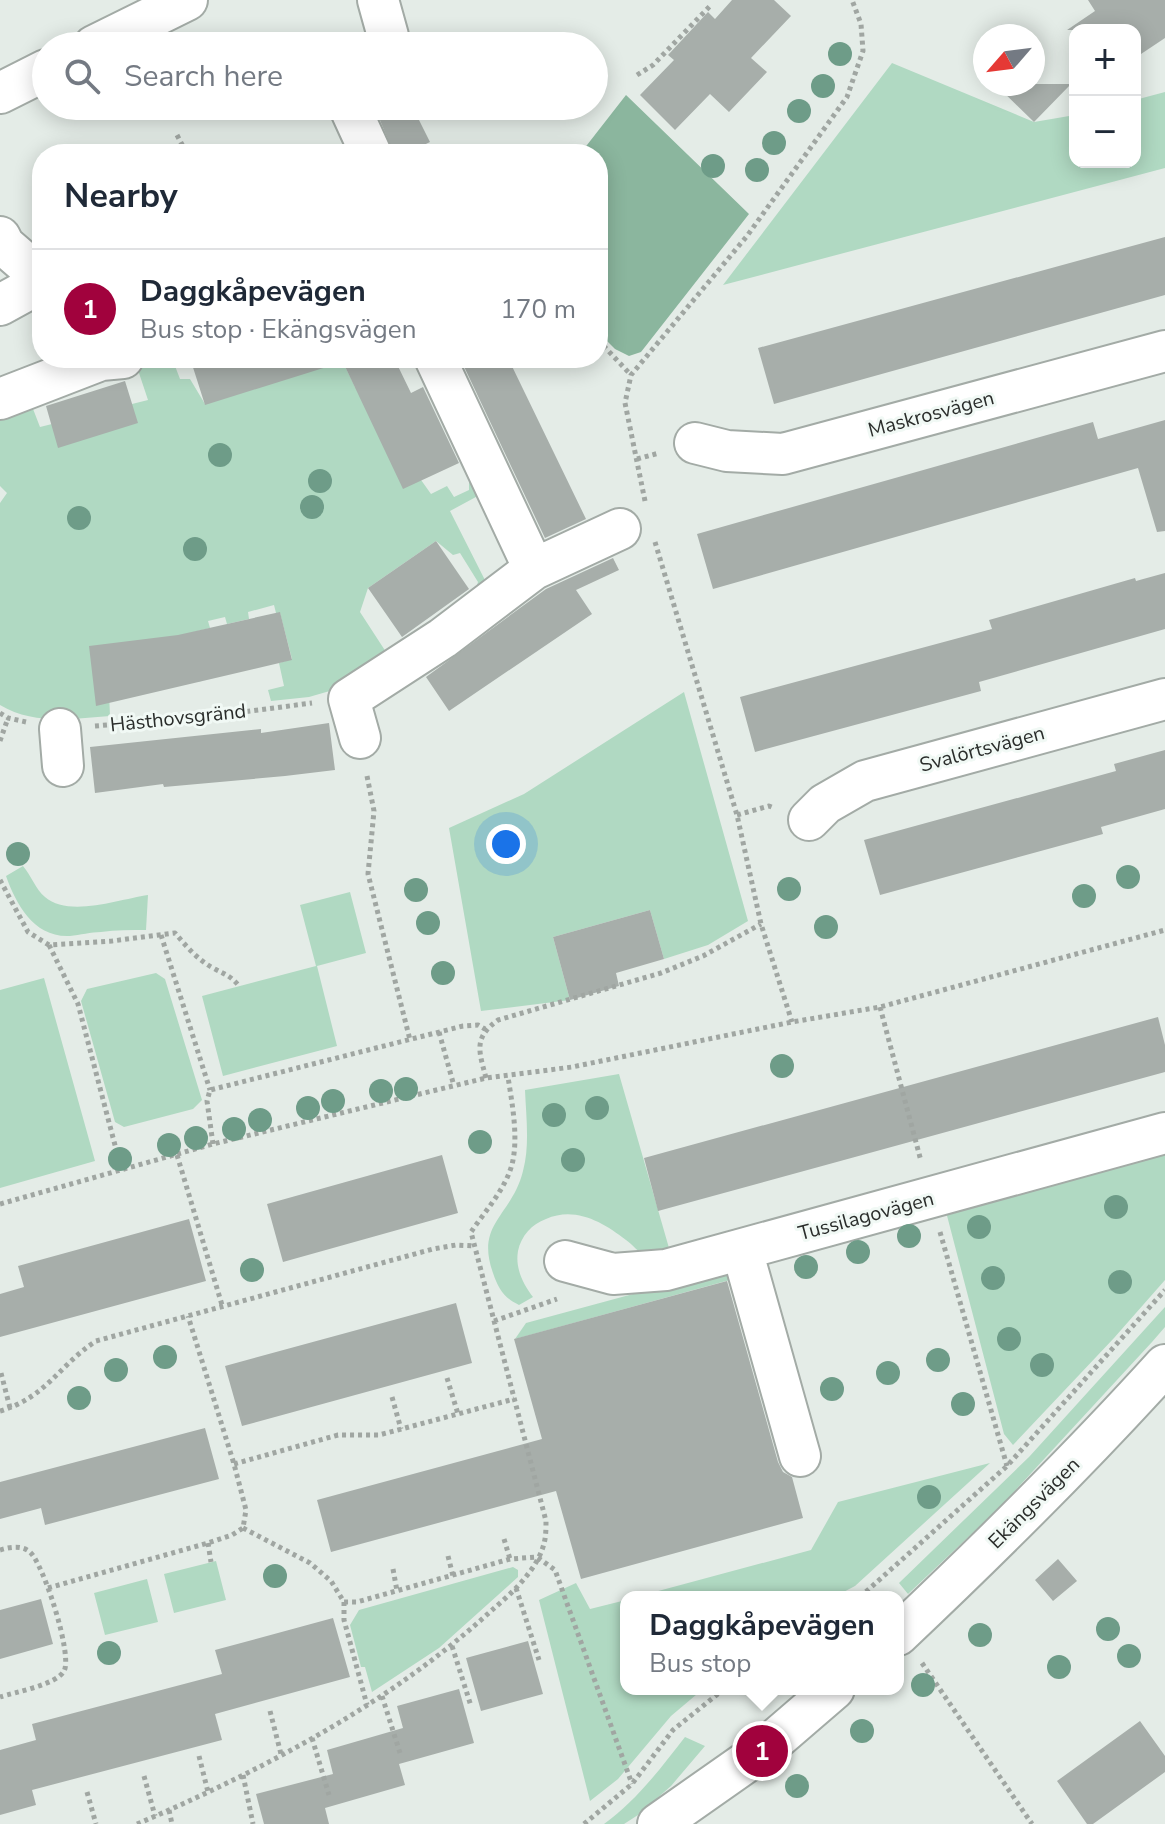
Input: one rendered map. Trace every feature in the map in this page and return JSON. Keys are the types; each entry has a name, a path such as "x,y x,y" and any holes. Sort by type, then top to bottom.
{"street":[{"path":"122,32 187,0"},
{"path":"0,93 32,77"},
{"path":"355,120 366,144"},
{"path":"0,237 4,245 32,271"},
{"path":"0,305 32,286"},
{"name":"Maskrosvägen","path":"695,443 727,451 783,454 1165,351"},
{"path":"0,399 84,368"},
{"path":"440,368 534,569"},
{"path":"360,738 349,699 443,638 534,569 639,522"},
{"name":"Svalörtsvägen","path":"809,820 825,804 865,781 1165,699"},
{"name":"Tussilagovägen","path":"565,1261 613,1274 666,1270 1165,1133"},
{"path":"742,1250 800,1456"},
{"name":"Ekängsvägen","path":"908,1647 1013,1525 1165,1365"},
{"path":"658,1824 762,1751 827,1695"}],"path":[{"path":"792,1022 761,924 737,815 639,522 625,403 631,375 747,236 847,97 863,51 861,24 852,0"},
{"path":"637,75 653,65 711,5"},
{"path":"177,135 182,144"},
{"path":"608,351 631,375"},
{"name":"Hästhovsgränd","path":"0,713 61,748 205,717 349,699"},
{"path":"0,741 8,718"},
{"path":"374,811 368,874 410,1040"},
{"path":"0,880 28,932 49,945 78,1004 116,1149 115,1170"},
{"path":"486,1078 479,1043 485,1029 498,1020 661,973 703,956 761,924"},
{"path":"0,1204 213,1144 486,1078 508,1077 669,1049 792,1022 880,1007 1165,930"},
{"path":"49,945 175,933 213,968 230,974 239,986"},
{"path":"161,935 210,1090"},
{"path":"880,1007 930,1198 1007,1466"},
{"path":"213,1144 204,1100 210,1090 439,1032 478,1025 485,1029"},
{"path":"439,1032 454,1086"},
{"path":"278,1061 281,1070"},
{"path":"137,1824 243,1775 382,1696 452,1646 516,1588 537,1557 545,1540 546,1521 471,1232 500,1190 513,1161 514,1132 508,1077"},
{"path":"177,1155 222,1305"},
{"path":"0,1411 48,1387 77,1354 96,1341 433,1249 475,1246"},
{"path":"867,1591 1007,1466 1165,1290"},
{"path":"494,1321 544,1305"},
{"path":"48,1588 208,1543 243,1528 246,1510 188,1316"},
{"path":"1,1373 10,1408"},
{"path":"447,1378 458,1414"},
{"path":"392,1397 401,1429"},
{"path":"234,1464 338,1435 368,1436 514,1399"},
{"path":"243,1528 310,1563 331,1581 344,1602 344,1620 367,1705"},
{"path":"504,1539 510,1559"},
{"path":"208,1543 211,1562"},
{"path":"0,1550 12,1547 28,1550 38,1564 48,1588 66,1659 64,1671 56,1679 0,1697"},
{"path":"448,1556 453,1576"},
{"path":"344,1602 357,1602 510,1559 537,1557 555,1570 632,1784"},
{"path":"393,1569 397,1591"},
{"path":"516,1588 539,1660"},
{"path":"452,1646 471,1706"},
{"path":"908,1647 1032,1824"},
{"path":"584,1824 632,1784 673,1730 717,1695"},
{"path":"382,1696 400,1753"},
{"path":"270,1711 281,1754"},
{"path":"312,1738 329,1795"},
{"path":"199,1756 208,1792"},
{"path":"243,1775 253,1824"},
{"path":"144,1776 155,1816"},
{"path":"87,1792 96,1824"},
{"path":"169,1810 172,1824"}],"green space":[{"path":"892,63 1034,122 1069,116 1069,168 1141,168 1141,98 1165,92 1165,168 723,285"},
{"path":"626,95 749,214 641,352 629,356 608,342 608,144 588,144"},
{"path":"137,368 176,368 180,379 190,379 205,404 261,368 346,368 355,387 431,494 447,486 454,497 469,490 469,482 479,475 487,491 450,511 492,594 476,588 478,582 460,553 453,555 436,541 368,588 360,612 386,652 347,686 309,697 271,701 268,690 284,686 279,663 292,659 280,613 276,613 274,605 248,612 249,619 227,624 225,617 208,621 210,628 190,633 202,681 109,692 110,716 40,718 26,716 0,705 0,503 7,493 0,486 0,409 28,396 40,427 148,400"},
{"path":"684,692 748,921 708,945 664,959 650,910 553,937 570,1000 481,1011 449,828 524,794"},
{"path":"23,866 45,897 67,906 81,907 148,895 146,930 70,936 46,931 21,908 6,876"},
{"path":"350,892 366,953 317,966 337,1046 223,1076 202,996 316,966 300,905"},
{"path":"156,973 165,979 202,1100 193,1109 124,1127 115,1122 81,1001 87,989"},
{"path":"44,978 95,1161 0,1188 0,990"},
{"path":"619,1074 671,1255 646,1256 598,1222 578,1215 557,1215 532,1227 519,1246 519,1270 533,1297 519,1305 506,1296 497,1283 489,1256 489,1242 523,1171 527,1141 525,1090"},
{"path":"1165,1149 1165,1280 1013,1445 1004,1434 945,1208"},
{"path":"729,1268 737,1278 515,1339 526,1323"},
{"path":"1165,1307 1165,1327 1152,1342 999,1508 908,1594 899,1583 1029,1457"},
{"path":"990,1463 855,1586 845,1591 658,1591 811,1550 838,1502"},
{"path":"216,1561 226,1600 174,1613 164,1574"},
{"path":"513,1567 518,1570 518,1577 439,1648 372,1692 365,1667 361,1667 350,1625 359,1610"},
{"path":"147,1579 158,1622 105,1635 94,1593"},
{"path":"576,1583 590,1609 620,1602 620,1695 696,1695 671,1716 618,1779 590,1801 539,1600"},
{"path":"685,1737 705,1746 671,1786 624,1824 604,1824 637,1795"}],"building":[{"path":"732,0 774,0 791,16 751,58 767,72 729,112 710,94 675,130 640,95 674,60 668,55 708,12 715,19"},
{"path":"1088,0 1165,0 1165,38 1141,54 1141,24 1076,24 1095,11"},
{"path":"1045,84 1069,84 1069,86 1034,122 1007,96 1045,96"},
{"path":"380,120 419,120 430,142 426,144 390,144"},
{"path":"1165,237 1165,295 774,404 758,348"},
{"path":"193,368 323,368 205,405"},
{"path":"346,368 399,368 411,393 423,387 459,463 403,489"},
{"path":"465,368 513,368 586,519 545,538"},
{"path":"125,381 138,423 58,448 46,406"},
{"path":"1165,420 1165,531 1157,532 1138,468 713,589 697,534 1093,422 1098,439"},
{"path":"436,541 469,589 402,637 368,588"},
{"path":"613,558 619,570 576,590 592,614 449,711 426,677 546,589"},
{"path":"1165,573 1165,629 979,682 981,691 755,752 740,697 992,629 989,620 1135,578 1136,581"},
{"path":"280,612 292,660 96,706 89,646 178,635"},
{"path":"329,723 335,770 164,787 163,784 95,793 90,747 261,729 261,733"},
{"path":"1165,750 1165,809 1101,827 1103,834 880,895 864,840 1116,771 1114,764"},
{"path":"650,910 664,959 616,973 619,986 570,1000 553,937"},
{"path":"1158,1017 1165,1045 1165,1072 658,1211 644,1158"},
{"path":"442,1155 458,1213 283,1262 267,1204"},
{"path":"189,1219 206,1281 0,1337 0,1294 24,1287 18,1266"},
{"path":"727,1281 778,1462 783,1472 792,1477 803,1518 581,1579 556,1491 331,1552 317,1500 542,1439 514,1339"},
{"path":"456,1303 472,1363 242,1426 225,1366"},
{"path":"205,1428 219,1479 45,1525 41,1508 0,1519 0,1482"},
{"path":"1058,1559 1077,1581 1053,1601 1035,1580"},
{"path":"41,1599 53,1644 0,1659 0,1610"},
{"path":"333,1618 350,1677 215,1714 222,1740 32,1790 36,1805 0,1815 0,1750 36,1740 32,1724 222,1674 215,1650"},
{"path":"528,1641 543,1694 481,1711 466,1658"},
{"path":"459,1689 474,1743 399,1764 405,1785 325,1808 329,1824 264,1824 256,1794 333,1774 327,1750 403,1728 397,1706"},
{"path":"1140,1721 1165,1756 1165,1772 1093,1824 1087,1824 1057,1781"}],"place":[{"name":"Daggkåpevägen","path":"762,1751"}]}
